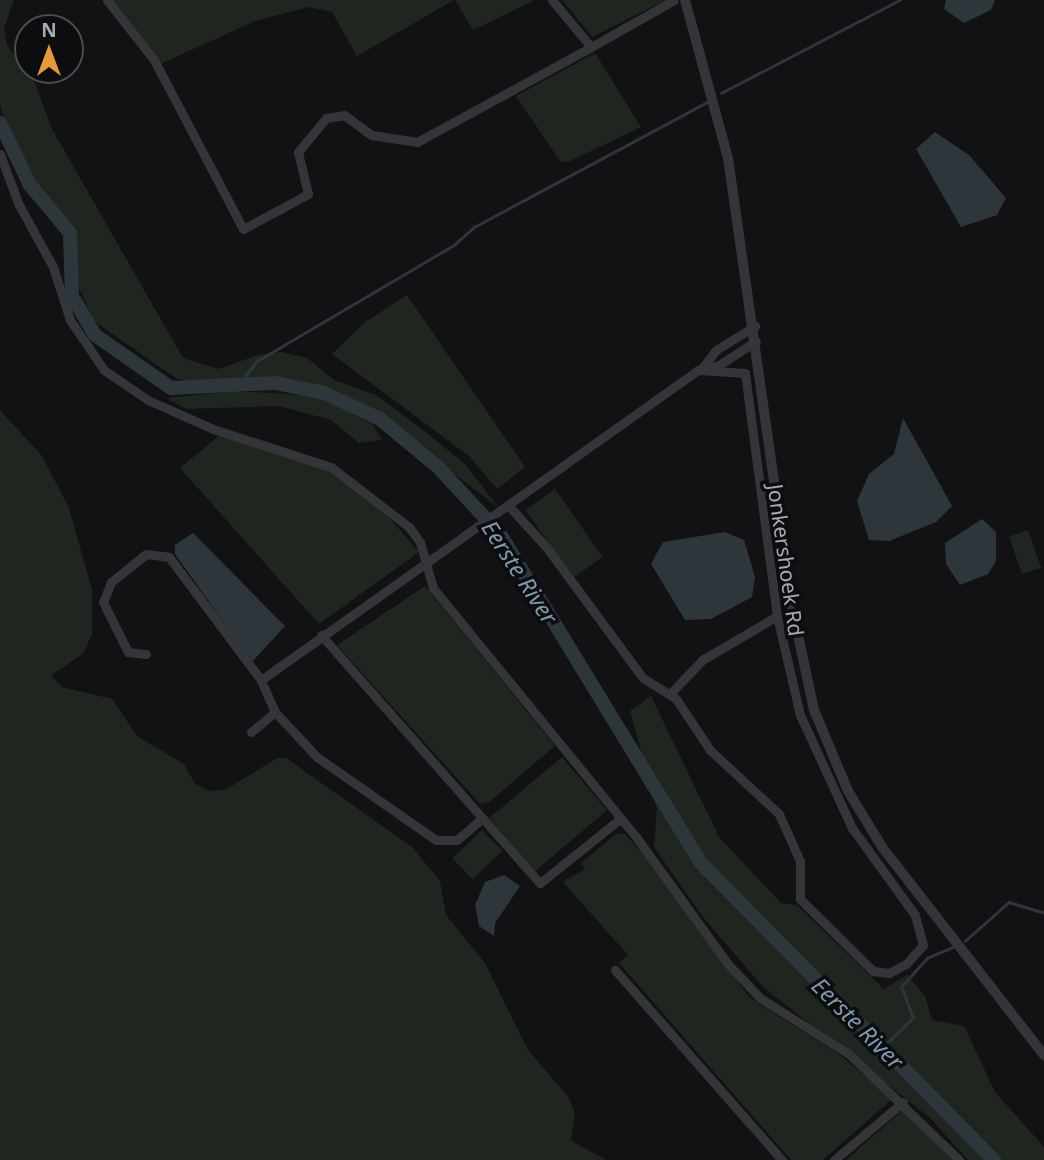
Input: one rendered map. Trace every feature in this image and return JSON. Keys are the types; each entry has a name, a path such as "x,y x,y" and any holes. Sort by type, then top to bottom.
{"street":[{"path":"107,0 154,60 243,229 308,194 298,152 326,118 344,116 372,135 417,142 674,0"},
{"path":"552,0 591,47"},
{"name":"Jonkershoek Rd","path":"685,0 729,158 801,662 831,755 901,874 1044,1055"},
{"path":"0,154 18,203 53,267 70,320 104,370 148,400 213,429 285,449 343,474 413,531 427,561 433,588 620,819 752,991 849,1054 904,1102 959,1160"},
{"path":"261,680 700,369 716,350 755,326"},
{"path":"700,369 719,365 756,341"},
{"path":"508,505 547,548 643,678 670,694 724,766 779,814 800,861 799,895 811,912 873,971 889,974 906,964 923,945 915,915 864,847 822,770 800,715 777,616 745,373 700,369"},
{"path":"146,654 128,652 104,597 119,575 156,551 169,557 261,680 275,712 317,757 436,840 457,840 481,820"},
{"path":"670,694 702,660 777,616"},
{"path":"321,635 481,820 540,883 620,819"},
{"path":"251,732 275,712"},
{"path":"615,970 782,1160"},
{"path":"834,1160 904,1102"}],"shaded area":[{"path":"0,0 14,0 4,28 7,45 14,54 14,84 35,84 52,129 183,358 218,369 258,355 281,352 307,358 334,380 376,395 426,432 466,465 498,507 364,405 272,376 203,382 177,379 94,321 78,286 76,231 29,174 5,126 0,103"},
{"path":"110,0 454,0 357,56 332,12 309,7 255,21 158,65"},
{"path":"455,0 535,0 473,30"},
{"path":"562,0 666,0 592,37"},
{"path":"946,0 995,0 991,10 964,23 944,9"},
{"path":"595,53 641,127 568,162 560,161 516,96"},
{"path":"935,132 969,155 1006,198 997,215 961,227 916,149"},
{"path":"407,295 525,467 497,489 469,456 332,354 365,322"},
{"path":"236,391 317,396 372,424 382,440 359,443 331,420 279,406 186,409 167,398"},
{"path":"0,410 42,456 69,508 92,590 92,634 83,654 51,675 62,687 112,699 137,736 184,764 195,784 210,791 227,789 277,758 286,758 412,847 440,881 446,915 485,963 528,1050 569,1098 575,1113 571,1141 607,1160 0,1160"},
{"path":"903,418 952,506 936,522 889,541 869,540 857,501 869,474 894,454"},
{"path":"220,435 329,471 370,496 419,552 319,624 180,468"},
{"path":"555,489 603,557 573,578 526,510"},
{"path":"982,519 996,532 996,561 988,574 960,585 946,564 945,543"},
{"path":"1028,530 1041,568 1022,574 1009,537"},
{"path":"725,532 744,540 755,577 752,597 711,619 685,620 651,564 663,542"},
{"path":"193,533 285,626 252,662 175,554 175,545"},
{"path":"425,586 555,746 489,802 480,804 337,645"},
{"path":"651,696 719,837 781,903 797,905 884,989 907,975 925,996 932,1020 964,1026 995,1092 1044,1147 1044,1160 968,1160 929,1117 763,987 702,916 654,847 657,809 630,711"},
{"path":"562,757 607,811 534,872 489,818"},
{"path":"482,830 502,851 473,879 453,858"},
{"path":"616,834 625,834 652,865 750,998 839,1054 892,1099 823,1160 791,1160 619,963 628,955 563,882 585,869 581,863"},
{"path":"504,875 520,886 495,923 494,936 479,926 475,905 485,882"},
{"path":"904,1109 952,1160 846,1160"}],"waterway":[{"path":"721,93 900,0"},
{"path":"237,386 257,361 454,245 474,227 709,101"},
{"name":"Eerste River","path":"0,123 30,185 70,233 72,296 95,335 171,388 275,383 324,393 380,419 438,467 500,534 700,862 994,1160"},
{"path":"965,941 1009,902 1044,913"},
{"path":"883,1047 913,1018 901,987 927,958 953,947"}]}
